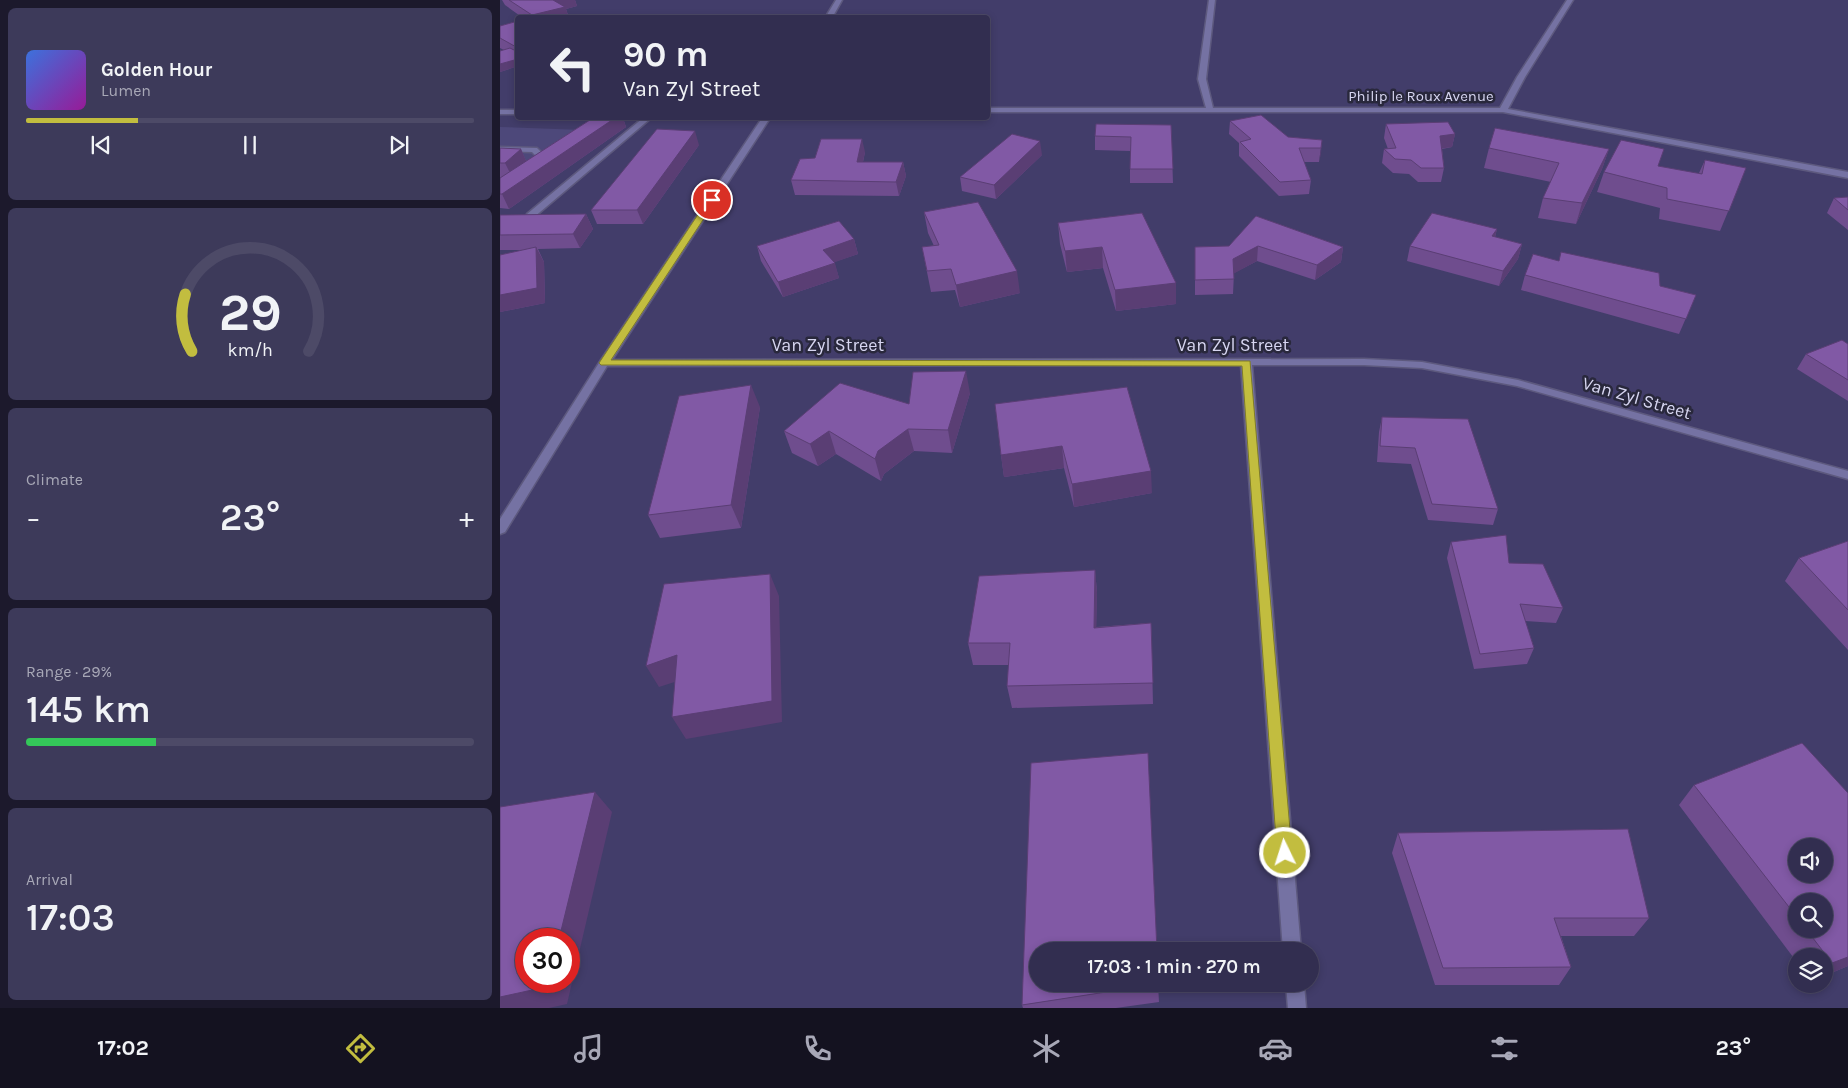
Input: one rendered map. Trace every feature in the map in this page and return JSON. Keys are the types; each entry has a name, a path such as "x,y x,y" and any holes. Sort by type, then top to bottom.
{"street":[{"path":"830,15 839,0"},
{"path":"1210,109 1202,79 1212,0"},
{"path":"1503,110 1521,77 1570,0"},
{"name":"Philip le Roux Avenue","path":"990,110 1503,110 1848,175"},
{"path":"500,112 515,112"},
{"path":"530,216 645,120"},
{"path":"500,528 604,363 765,120"},
{"path":"500,149 534,150 541,156 540,162 530,170"},
{"name":"Van Zyl Street","path":"604,363 1364,362 1422,365 1474,373 1518,383 1848,474"},
{"path":"1246,363 1291,942"},
{"path":"1296,992 1297,1008"}],"shaded area":[{"path":"500,127 583,130 500,193"}],"building":[{"path":"509,0 553,0 565,7 532,15"},
{"path":"515,22 515,46 500,38 500,26"},
{"path":"510,48 515,50 515,60 500,64 500,51"},
{"path":"1261,115 1288,137 1322,140 1321,148 1299,148 1311,180 1280,182 1240,142 1251,139 1230,121"},
{"path":"590,120 612,120 502,194 500,194 500,178"},
{"path":"1448,122 1455,134 1440,136 1444,168 1421,168 1411,160 1395,159 1384,149 1396,148 1386,124"},
{"path":"1096,124 1171,125 1173,169 1130,169 1131,137 1095,136"},
{"path":"1495,128 1609,149 1582,203 1543,198 1559,163 1489,148"},
{"path":"657,129 695,131 637,210 591,210"},
{"path":"1012,134 1040,141 994,185 960,177"},
{"path":"821,139 862,139 857,162 903,162 896,182 791,180 800,159 815,158"},
{"path":"1621,140 1664,149 1658,166 1702,174 1705,160 1746,168 1729,211 1667,199 1667,188 1604,172"},
{"path":"500,148 521,149 505,163 500,163"},
{"path":"1848,197 1848,210 1834,198"},
{"path":"978,202 1017,271 956,285 951,269 927,271 922,247 939,245 924,212"},
{"path":"1142,213 1176,283 1115,290 1102,247 1065,251 1058,223"},
{"path":"1432,213 1497,229 1492,236 1522,244 1503,271 1410,246"},
{"path":"586,214 573,234 500,235 500,215"},
{"path":"1256,216 1343,247 1317,265 1258,246 1233,259 1234,279 1195,280 1195,247 1229,246"},
{"path":"839,221 854,239 823,250 835,263 778,282 757,246"},
{"path":"536,247 537,288 500,295 500,255"},
{"path":"1561,252 1659,273 1660,286 1696,295 1686,319 1525,275 1533,254 1559,261"},
{"path":"1842,340 1848,344 1848,380 1806,354"},
{"path":"966,371 948,430 908,429 878,451 875,459 829,431 810,444 784,431 840,383 909,404 913,372"},
{"path":"751,385 731,505 648,515 679,396"},
{"path":"1127,387 1151,471 1072,484 1062,446 1001,455 995,404"},
{"path":"1382,417 1468,419 1498,509 1432,504 1415,448 1380,446"},
{"path":"1506,535 1509,563 1543,564 1563,608 1520,604 1534,648 1480,654 1451,542"},
{"path":"1848,541 1848,610 1799,558"},
{"path":"1095,570 1094,628 1151,623 1153,683 1007,686 1010,643 968,643 979,576"},
{"path":"770,574 772,701 672,717 677,655 646,666 664,584"},
{"path":"1802,743 1848,793 1848,957 1833,963 1833,948 1821,948 1813,938 1833,938 1833,893 1788,893 1788,906 1694,785"},
{"path":"1148,753 1157,942 1029,942 1029,992 1106,992 1022,1005 1031,763"},
{"path":"595,792 562,928 515,928 515,993 518,993 500,997 500,807"},
{"path":"1628,829 1649,918 1554,918 1571,967 1443,968 1398,833"}],"route":[{"path":"712,200 604,363 1246,363 1285,853"}]}
